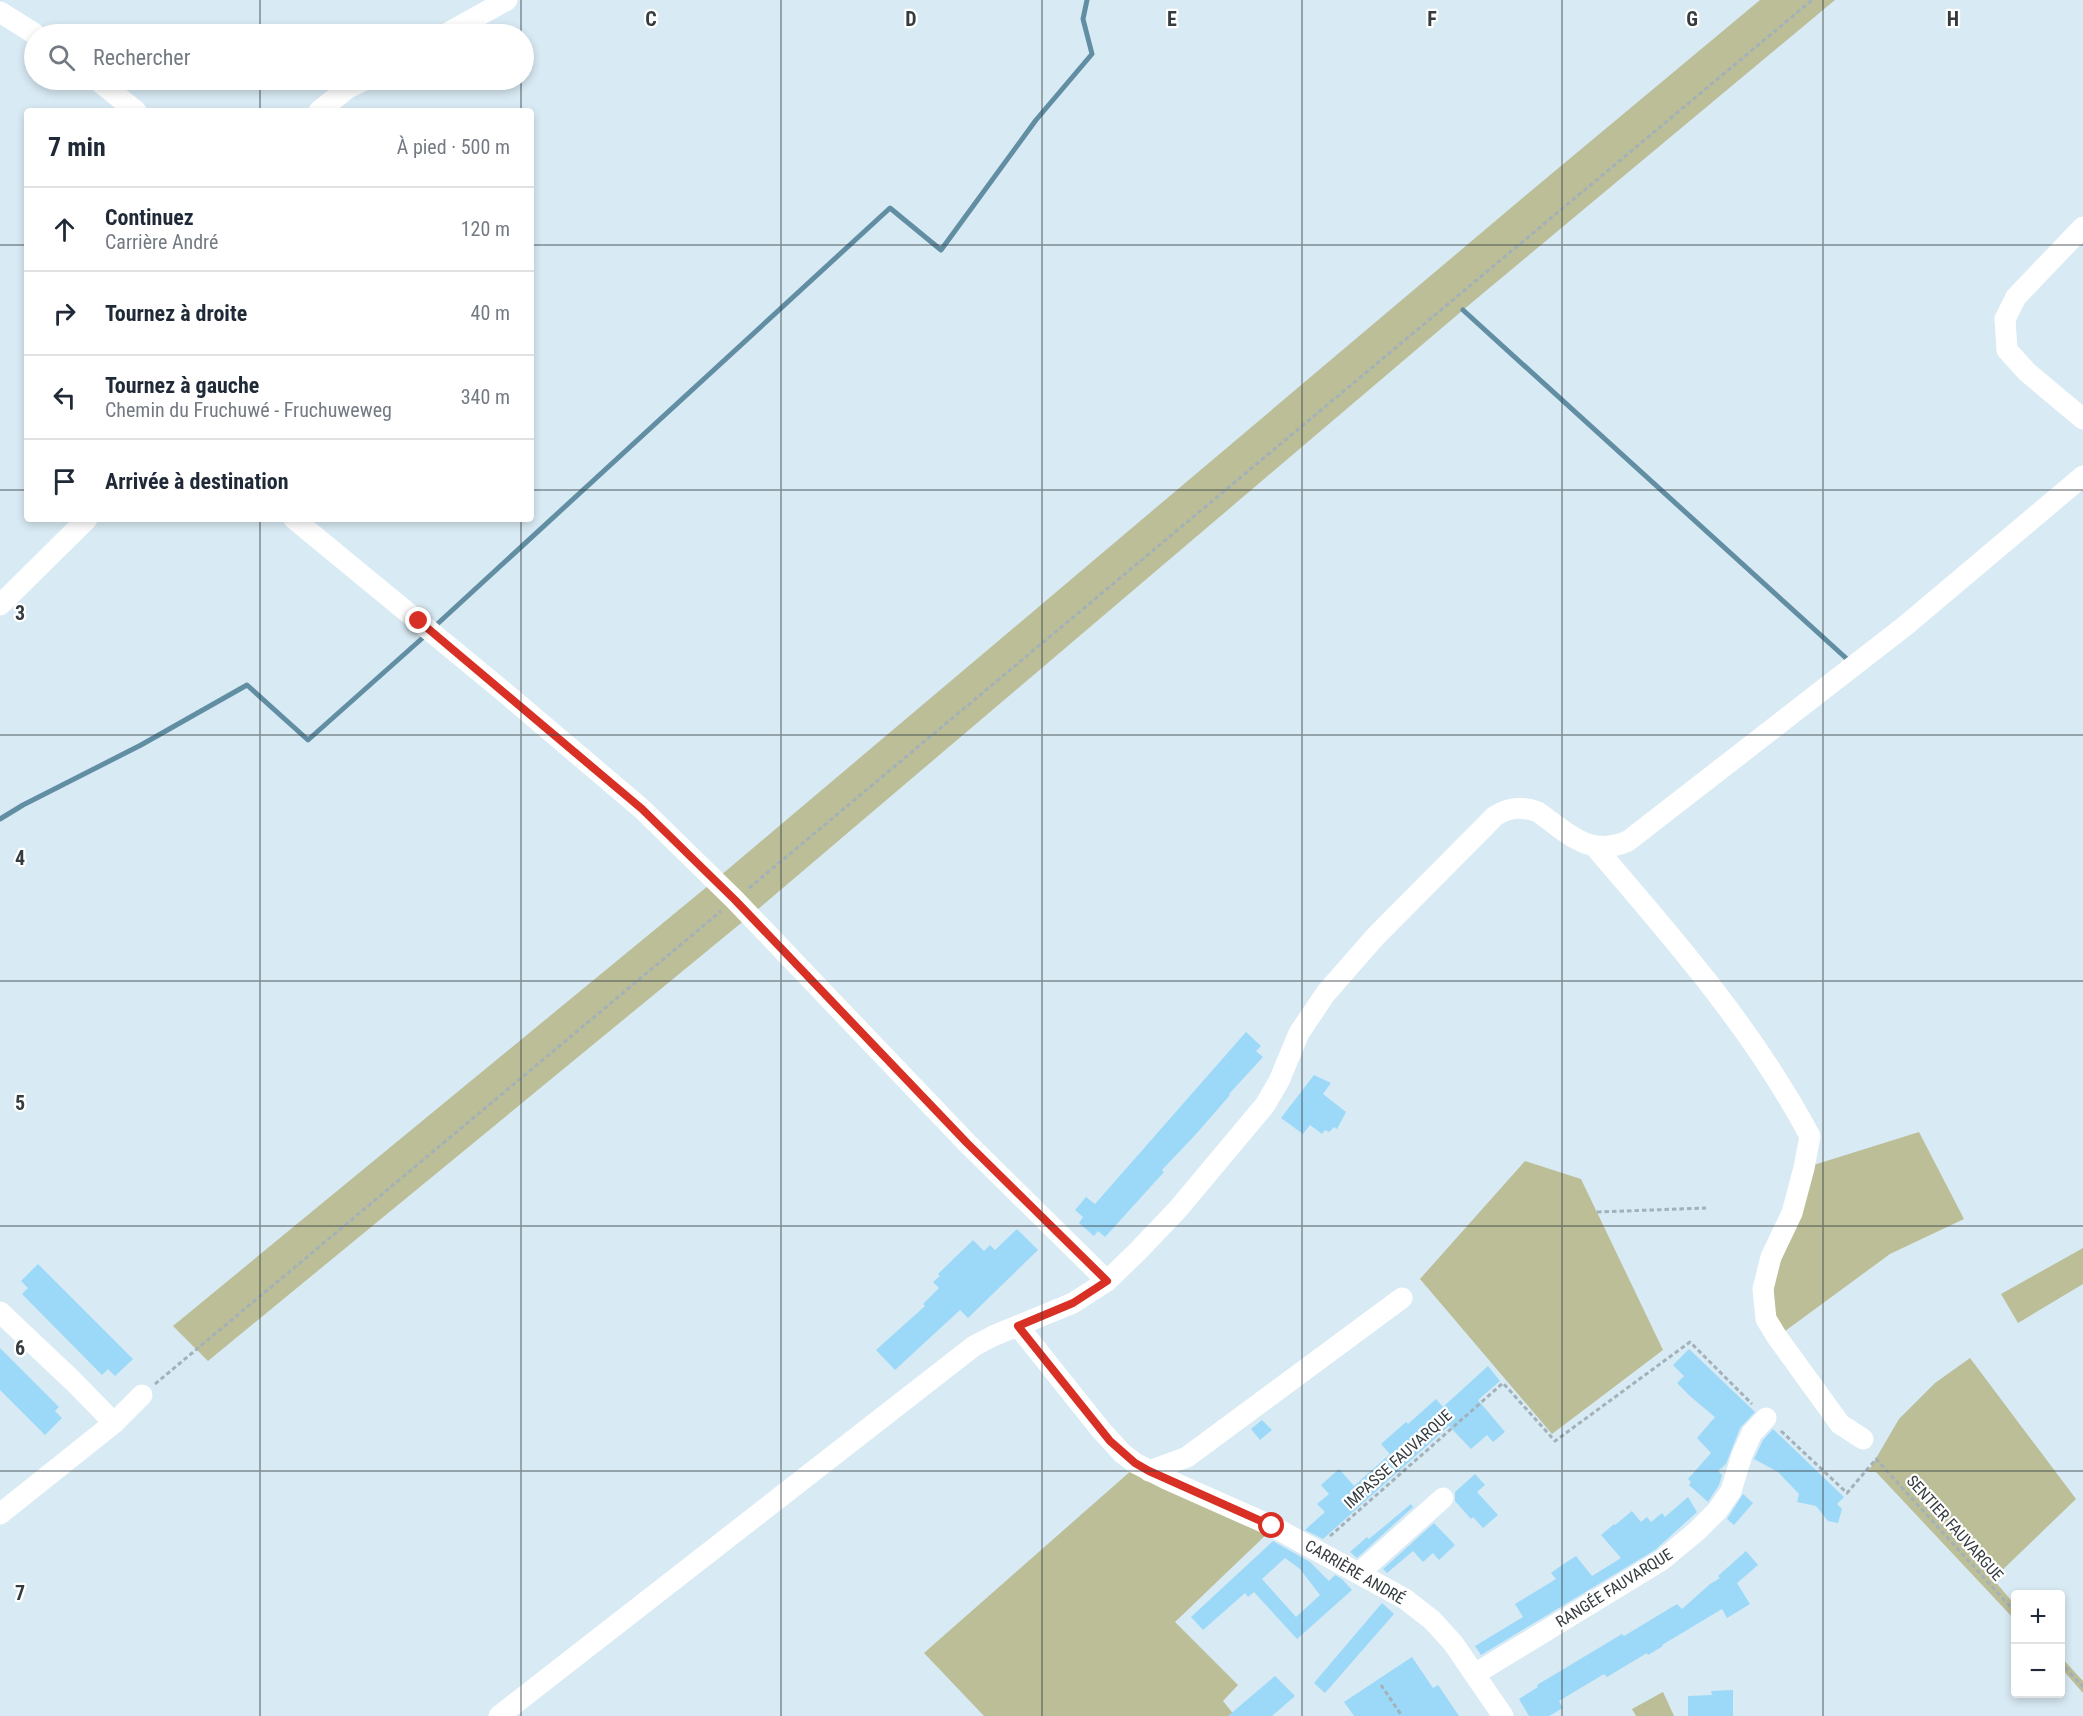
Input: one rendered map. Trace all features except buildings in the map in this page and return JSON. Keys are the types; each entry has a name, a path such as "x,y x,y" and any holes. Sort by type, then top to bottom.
{"street":[{"path":"464,24 507,0"},
{"path":"0,12 24,27"},
{"path":"109,90 132,108"},
{"path":"323,108 345,90"},
{"path":"2083,227 2016,297 2005,319 2007,350 2027,372 2083,419"},
{"path":"499,1716 974,1346 1073,1303 1107,1281 1178,1209 1255,1118 1272,1094 1299,1033 1333,984 1375,937 1487,822 1510,809 1530,809 1538,812 1578,840 1595,847 1618,846 1638,836 1682,799 1905,626 2083,476"},
{"path":"0,605 84,522"},
{"path":"298,522 642,809 735,900 967,1143 1107,1281"},
{"path":"1595,847 1732,1011 1773,1070 1810,1136 1792,1212 1771,1257 1763,1289 1766,1319 1840,1424 1863,1439"},
{"path":"1149,1471 1187,1457 1402,1298"},
{"path":"0,1312 114,1423"},
{"name":"CARRIÈRE ANDRÉ","path":"1018,1326 1110,1441 1135,1463 1253,1517 1405,1599 1432,1620 1453,1642 1503,1716"},
{"path":"0,1514 114,1423 142,1395"},
{"name":"RANGÉE FAUVARQUE","path":"1475,1674 1657,1564 1697,1532 1717,1511 1731,1491 1736,1481 1742,1455 1752,1433 1766,1418"},
{"path":"1359,1574 1443,1498"}],"path":[{"path":"142,1395 1812,0"},
{"path":"1597,1212 1706,1208"},
{"name":"IMPASSE FAUVARQUE","path":"1320,1552 1334,1532 1503,1383 1555,1441 1690,1342 1766,1418"},
{"name":"SENTIER FAUVARGUE","path":"1766,1418 1847,1493 1876,1459 2011,1608"},
{"path":"2065,1667 2083,1687"},
{"path":"1381,1684 1402,1716"}],"green space":[{"path":"1760,0 1835,0 1463,310 757,910 208,1361 173,1326 714,881"},
{"path":"1919,1132 1964,1219 1890,1254 1777,1337 1771,1257 1804,1168"},
{"path":"1525,1161 1581,1179 1663,1350 1552,1434 1420,1279"},
{"path":"2083,1248 2083,1284 2018,1323 2001,1294"},
{"path":"1970,1358 2076,1499 1993,1579 2011,1600 2011,1616 1876,1472 1868,1472 1899,1419 1935,1383"},
{"path":"1133,1469 1270,1531 1175,1622 1238,1685 1223,1701 1235,1716 984,1716 924,1653"},
{"path":"2065,1661 2083,1681 2083,1693 2065,1673"},
{"path":"1663,1692 1674,1716 1636,1716 1632,1709"}],"waterway":[{"path":"434,627 890,208 941,250 1036,120 1092,54 1083,19 1087,0"},
{"path":"1463,310 1847,659"},
{"path":"0,819 141,745 247,685 308,740 427,634"}],"route":[{"path":"419,621 642,809 735,900 967,1143 1107,1281 1073,1303 1018,1326 1110,1441 1135,1463 1149,1471 1272,1526"}]}
